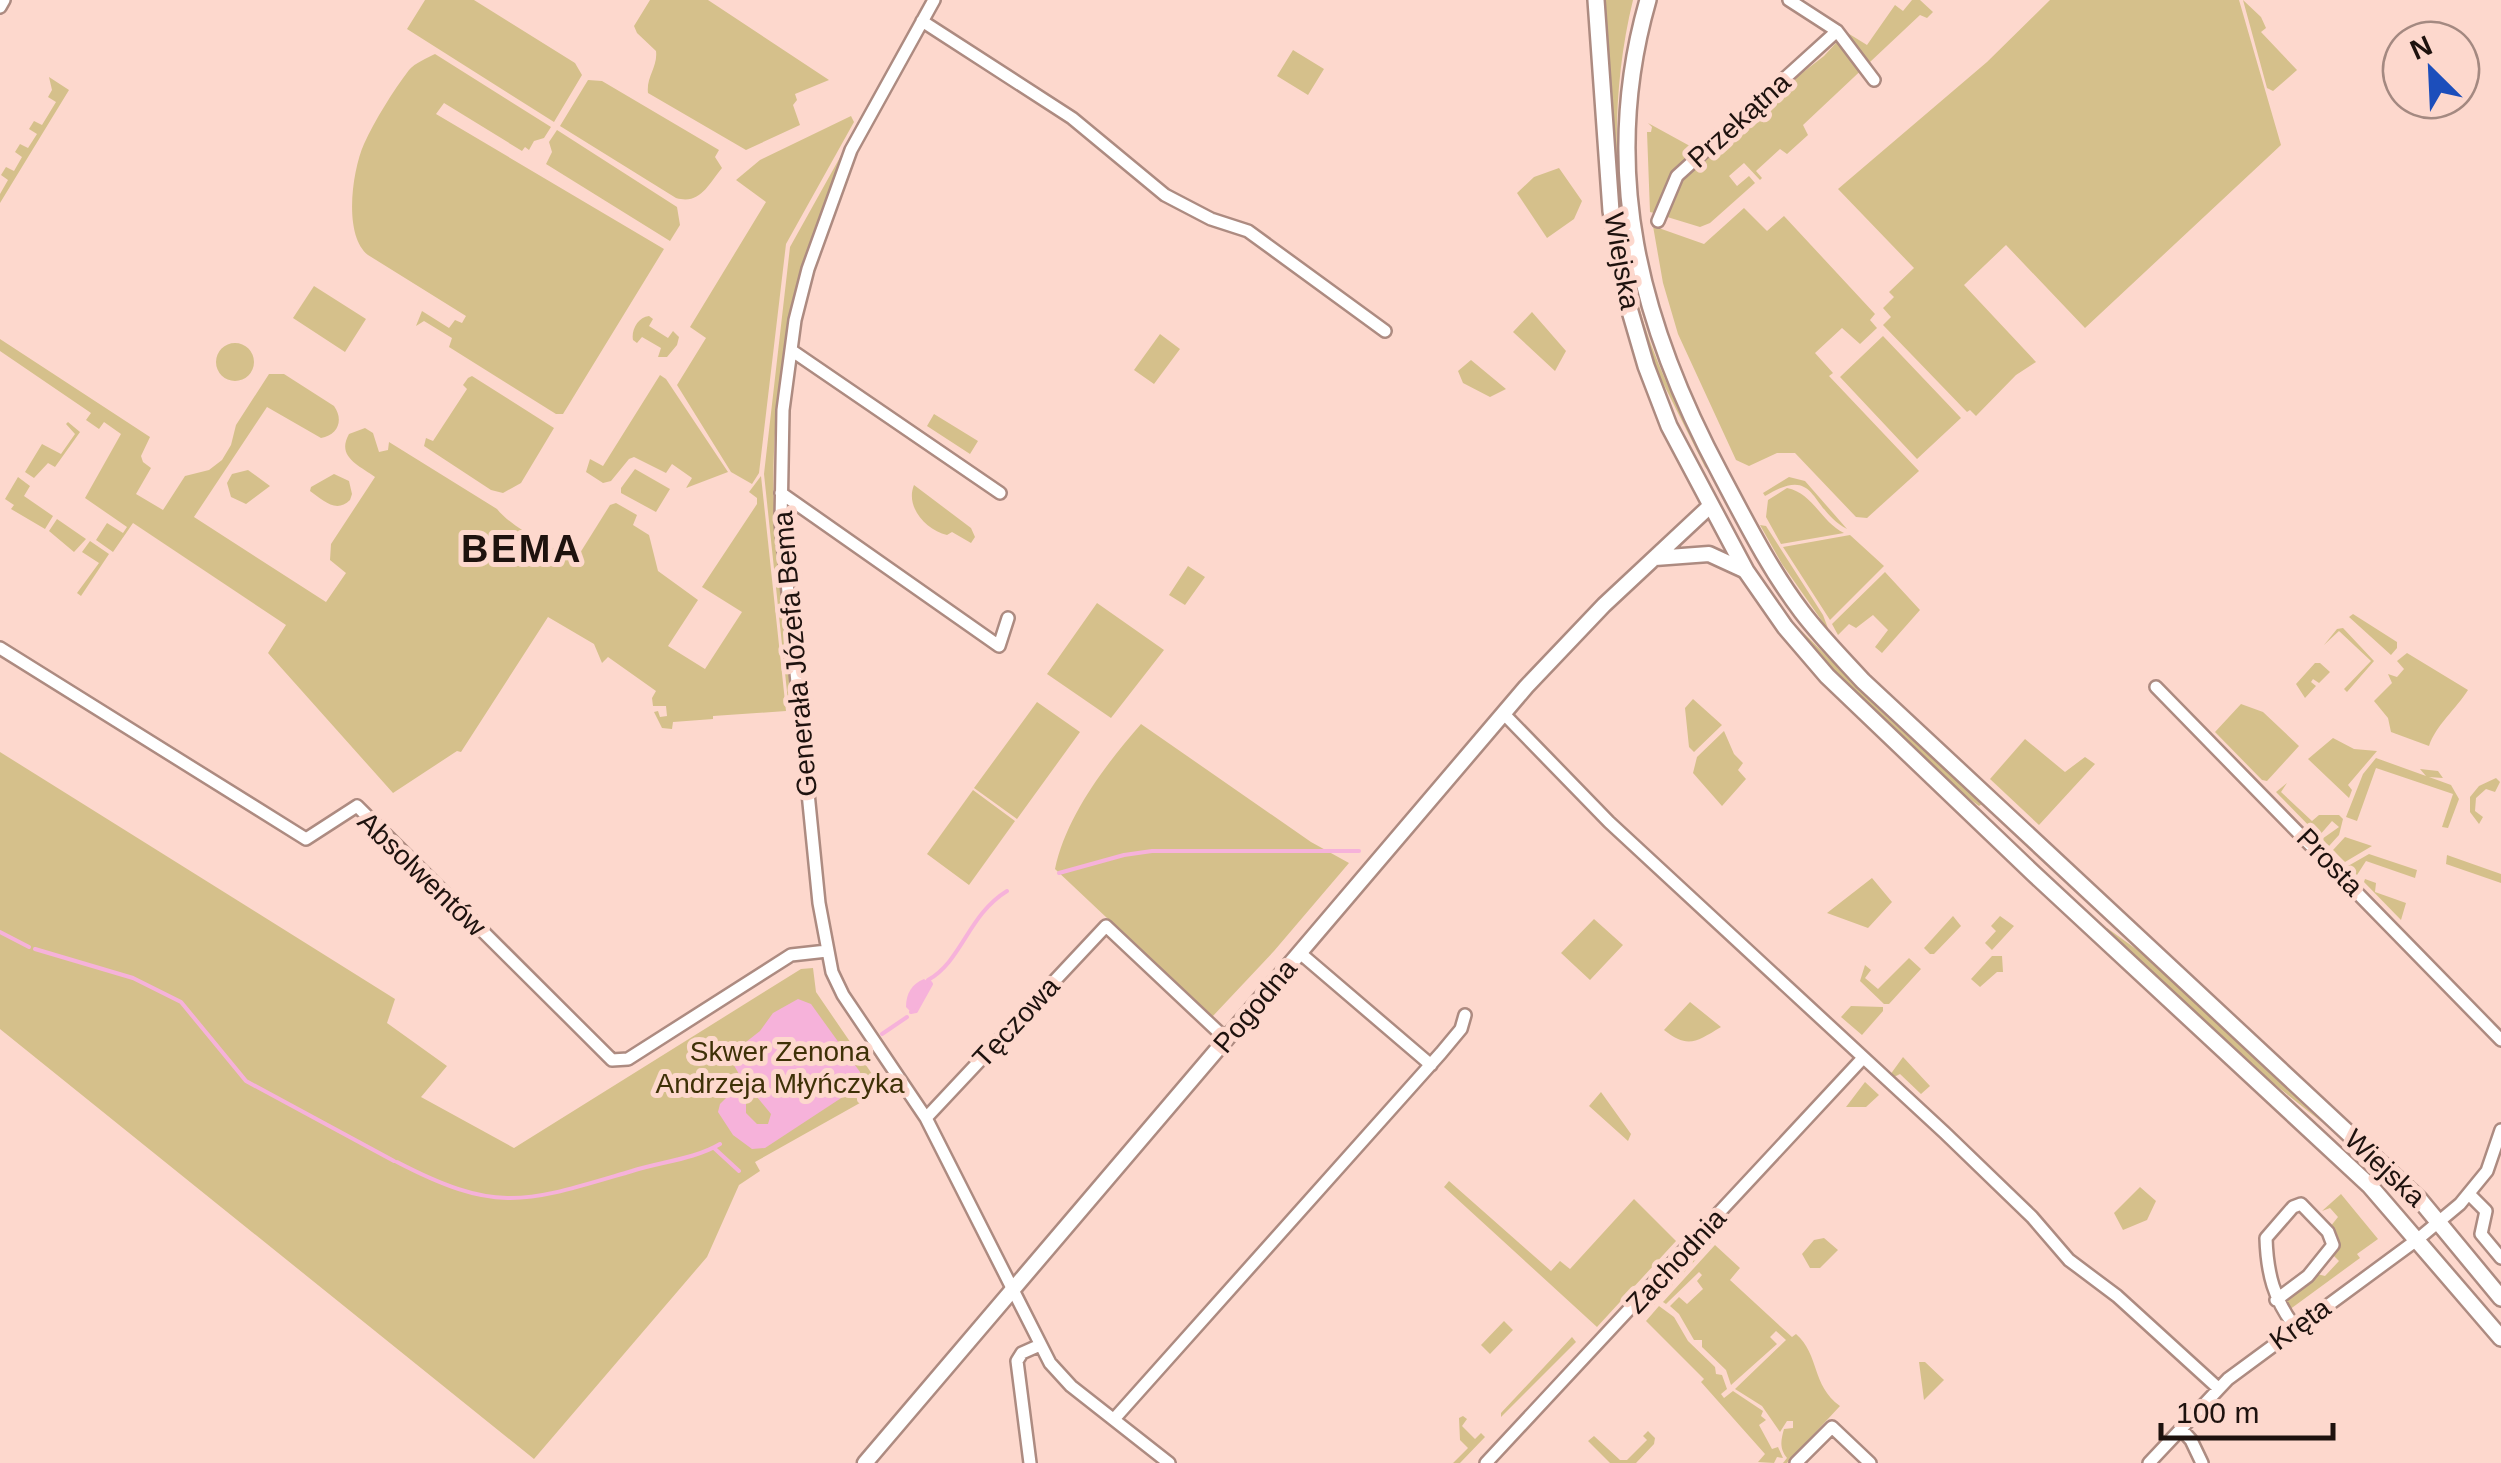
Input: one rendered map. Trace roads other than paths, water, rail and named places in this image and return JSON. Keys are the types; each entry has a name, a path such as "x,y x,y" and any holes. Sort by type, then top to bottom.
{"main road":[{"name":"Wiejska","path":"1596,0 1612,211 1627,302 1669,426 1746,571 1785,627 1827,676 2370,1186 2418,1239"},
{"name":"Wiejska","path":"1647,1 1634,54 1628,104 1628,182 1637,253 1647,300 1691,419 1765,558 1802,612 1872,690 2441,1222"},
{"path":"1710,506 1731,494"},
{"path":"1990,832 2006,831 2010,820 2006,812"},
{"path":"2034,874 2050,856"},
{"path":"2370,1186 2388,1170"},
{"path":"2441,1222 2501,1298"},
{"path":"2418,1239 2501,1338"}],"street":[{"path":"0,7 4,0"},
{"name":"Generała Józefa Bema","path":"934,0 878,96 836,187 808,268 783,410 781,493 800,720 828,951 843,995 926,1118 1011,1290 1060,1375 1170,1463"},
{"path":"1790,0 1837,31 1874,80"},
{"path":"922,21 1072,118 1165,195 1211,219 1248,231 1385,331"},
{"name":"Przekątna","path":"1658,221 1677,176 1837,31"},
{"path":"791,350 1000,493"},
{"path":"781,493 999,646 1008,618"},
{"name":"Pogodna","path":"865,1463 1566,643 1710,506"},
{"path":"1655,558 1709,554 1746,571"},
{"name":"Absolwentów","path":"0,648 306,839 358,806 612,1060 628,1058 791,955 828,951"},
{"name":"Prosta","path":"2156,686 2501,1040"},
{"path":"1504,714 1608,822 2032,1217 2069,1260 2117,1296 2218,1388"},
{"name":"Tęczowa","path":"926,1118 1106,926 1226,1039"},
{"path":"1300,953 1431,1065"},
{"path":"1115,1418 1431,1065 1461,1029 1465,1016"},
{"name":"Zachodnia","path":"1486,1463 1863,1058"},
{"path":"2441,1222 2470,1194 2486,1171 2501,1130"},
{"path":"2470,1194 2486,1210 2481,1234 2501,1258"},
{"path":"2276,1300 2308,1276 2333,1245 2328,1232 2302,1204 2293,1208 2266,1238 2267,1271 2276,1288 2276,1300 2295,1327"},
{"name":"Wiejska","path":"2418,1239 2441,1222"},
{"name":"Kręta","path":"2149,1463 2218,1388 2418,1239"},
{"path":"1030,1463 1017,1362 1022,1353 1040,1345"},
{"path":"1796,1463 1832,1428 1870,1463"},
{"path":"2181,1429 2202,1463"}],"waterway":[{"path":"1059,873 1152,851 1359,851"},
{"path":"911,1012 916,1011 931,984 928,980 949,961 983,912 1007,891"},
{"path":"0,932 29,947"},
{"path":"35,949 133,978 181,1002 246,1081 394,1161"},
{"path":"882,1034 907,1017"},
{"path":"848,1057 854,1052"},
{"path":"397,1162 462,1190 513,1198 565,1190 689,1157 720,1144"},
{"path":"714,1148 739,1171"}],"district":[{"name":"BEMA","path":"522,549"}],"park label":[{"name":"Skwer Zenona Andrzeja Młyńczyka","path":"780,1067"}]}
